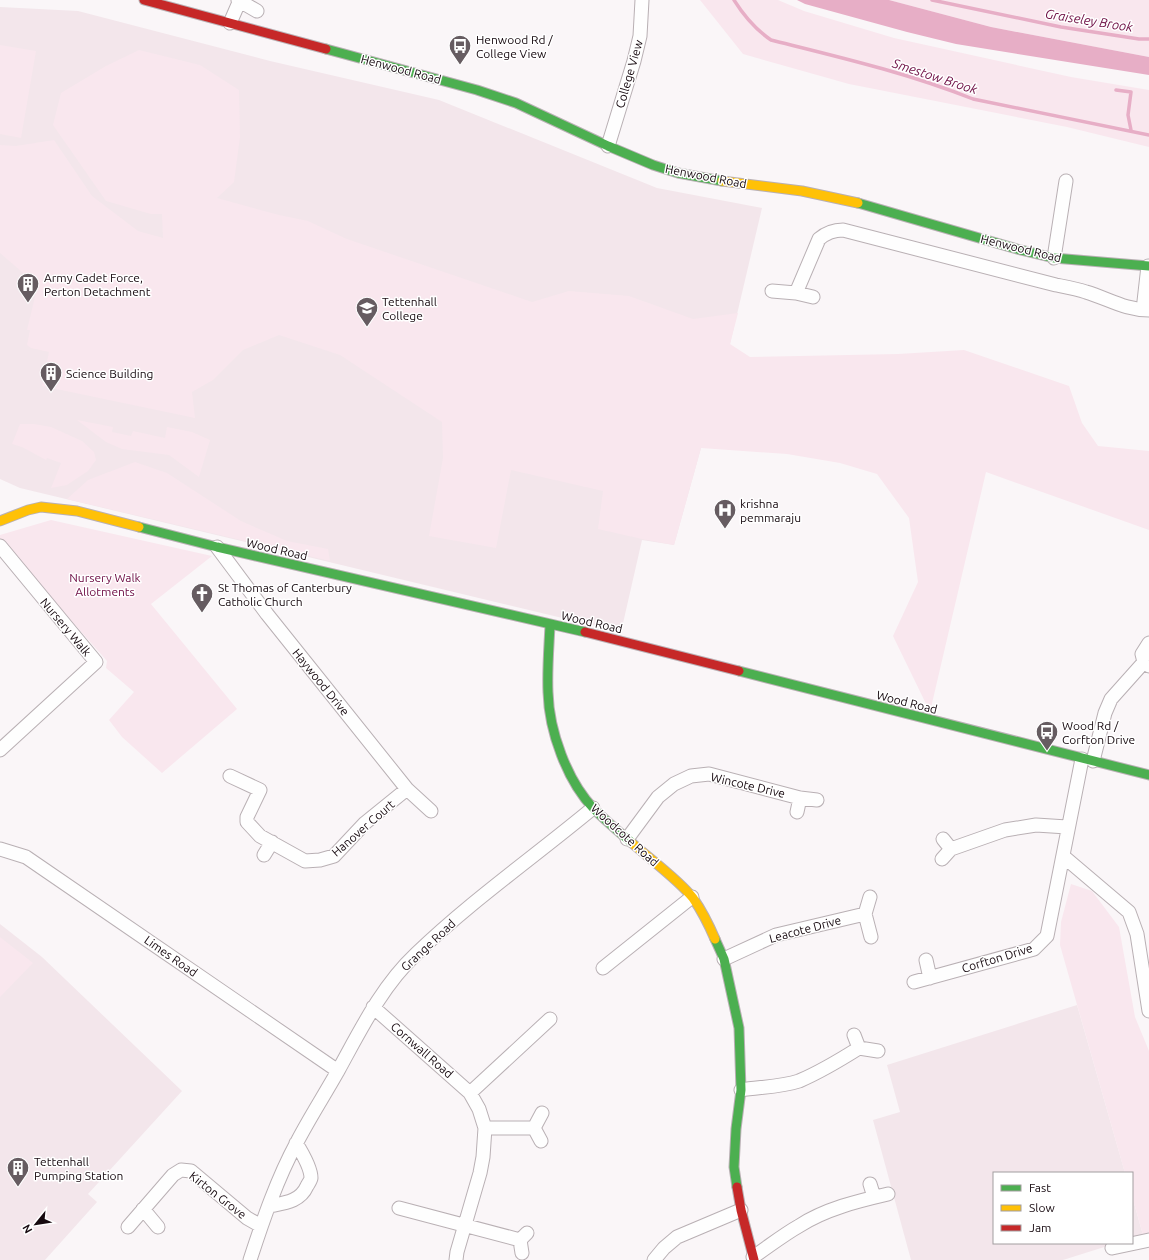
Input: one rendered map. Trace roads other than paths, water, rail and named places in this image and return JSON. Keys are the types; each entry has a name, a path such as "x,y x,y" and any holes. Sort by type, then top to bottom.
{"street":[{"name":"Henwood Road","path":"144,0 477,90 516,104 653,165 678,173 722,181 802,191 876,208 1017,249 1054,258 1148,266 1146,310 1133,309 1120,306 1085,291 1056,285 844,230 834,230 824,234 819,239 796,293"},
{"path":"230,23 239,0 257,12"},
{"name":"College View","path":"608,146 636,55 640,36 642,0"},
{"path":"1054,258 1066,182"},
{"path":"772,291 796,293 813,297"},
{"name":"Wood Road","path":"0,521 28,510 41,507 77,511 217,547 550,625 625,641 1149,775"},
{"name":"Nursery Walk","path":"0,546 96,662 0,750"},
{"name":"Haywood Drive","path":"217,547 267,614 407,789 431,811"},
{"name":"Woodcote Road","path":"550,625 548,693 554,732 562,758 575,784 593,808 692,896 705,917 724,959 739,1028 740,1090 734,1168 741,1210 753,1259 799,1225 815,1217 832,1210 888,1194"},
{"path":"1147,664 1142,654 1149,643"},
{"name":"Corfton Drive","path":"914,982 1034,949 1046,936 1063,856 1067,828 1088,760 1105,713 1111,699 1147,664"},
{"name":"Wincote Drive","path":"627,839 658,798 674,784 691,776 709,774 800,798 817,800"},
{"name":"Hanover Court","path":"230,776 260,790 247,817 247,822 260,836 305,861 320,860 334,856 365,823 407,789"},
{"name":"Wincote Drive","path":"797,812 800,798"},
{"name":"Grange Road","path":"250,1260 261,1226 296,1143 373,1007 395,977 415,954 493,886 548,845 593,808"},
{"path":"942,859 947,844 1005,830 1036,825 1067,828"},
{"path":"264,855 272,842"},
{"name":"Limes Road","path":"0,849 26,857 338,1071"},
{"path":"1063,856 1129,912 1137,934 1149,1011"},
{"path":"603,968 692,896"},
{"path":"870,897 865,914 871,937"},
{"name":"Leacote Drive","path":"724,959 776,935 865,914"},
{"path":"926,960 930,978"},
{"name":"Cornwall Road","path":"373,1007 470,1093 479,1108 484,1128 483,1157 456,1260"},
{"path":"470,1093 550,1019"},
{"path":"854,1035 858,1048"},
{"path":"740,1090 798,1081 835,1063 858,1048 878,1051"},
{"path":"534,1128 542,1112"},
{"path":"484,1128 534,1128"},
{"path":"534,1128 541,1141"},
{"path":"270,1206 297,1199 304,1192 311,1178 306,1160 296,1143"},
{"name":"Kirton Grove","path":"128,1227 173,1175 181,1170 191,1170 246,1218 261,1226"},
{"path":"870,1184 874,1197"},
{"path":"398,1208 464,1226 523,1237 522,1253"},
{"path":"142,1209 158,1227"},
{"path":"654,1260 664,1248 677,1237 741,1210"},
{"path":"1133,1243 1149,1240"},
{"path":"1112,1248 1130,1244"}],"waterway":[{"name":"Smestow Brook","path":"734,0 750,22 771,40 898,73 973,99 1149,135"},
{"name":"Graiseley Brook","path":"932,0 1061,27 1139,39 1149,39"},
{"path":"1116,90 1131,92 1128,115 1131,130"}],"place":[{"name":"Henwood Rd / College View","path":"460,66"},
{"name":"Army Cadet Force, Perton Detachment","path":"28,304"},
{"name":"Tettenhall College","path":"367,328"},
{"name":"Science Building","path":"51,392"},
{"name":"krishna pemmaraju","path":"725,530"},
{"name":"St Thomas of Canterbury Catholic Church","path":"202,614"},
{"name":"Wood Rd / Corfton Drive","path":"1047,752"},
{"name":"Tettenhall Pumping Station","path":"18,1188"}],"park label":[{"name":"Nursery Walk Allotments","path":"105,584"}]}
